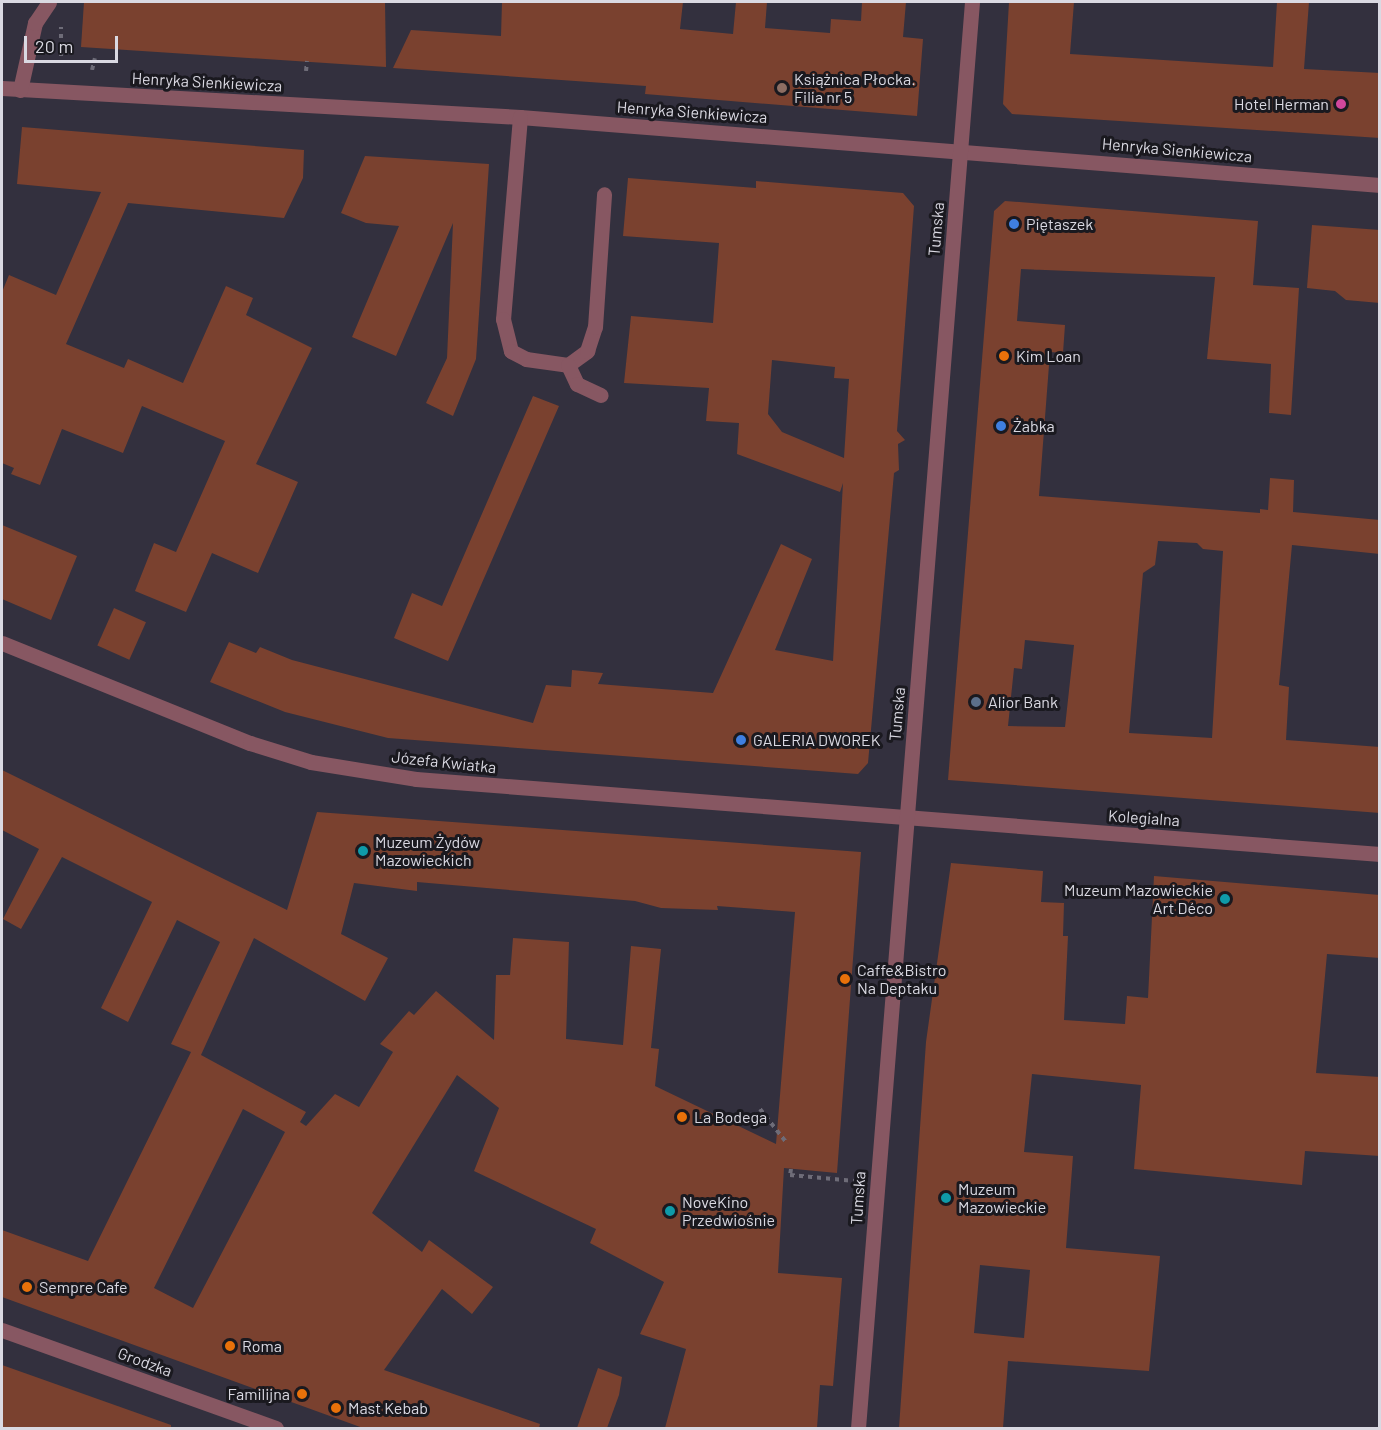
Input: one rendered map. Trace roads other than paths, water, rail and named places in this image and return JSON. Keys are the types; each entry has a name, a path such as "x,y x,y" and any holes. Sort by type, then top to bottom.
{"street":[{"path":"20,90 35,23 49,2"},
{"name":"Tumska","path":"858,1428 972,2"},
{"name":"Henryka Sienkiewicza","path":"2,88 520,117 961,149 1380,185"},
{"path":"520,117 505,336 511,351 526,359 568,365 587,351 595,327 604,194"},
{"path":"568,365 577,384 601,395"},
{"name":"Józefa Kwiatka","path":"2,643 250,743 311,762 416,779 905,818"},
{"name":"Kolegialna","path":"905,818 1380,854"},
{"name":"Grodzka","path":"2,1330 276,1428"}],"place":[{"name":"Książnica Płocka. Filia nr 5","path":"782,88"},
{"name":"Hotel Herman","path":"1341,104"},
{"name":"Piętaszek","path":"1014,224"},
{"name":"Kim Loan","path":"1004,356"},
{"name":"Żabka","path":"1001,426"},
{"name":"Alior Bank","path":"976,702"},
{"name":"GALERIA DWOREK","path":"741,740"},
{"name":"Muzeum Żydów Mazowieckich","path":"363,851"},
{"name":"Muzeum Mazowieckie Art Déco","path":"1225,899"},
{"name":"Caffe&Bistro Na Deptaku","path":"845,979"},
{"name":"La Bodega","path":"682,1117"},
{"name":"Muzeum Mazowieckie","path":"946,1198"},
{"name":"NoveKino Przedwiośnie","path":"670,1211"},
{"name":"Sempre Cafe","path":"27,1287"},
{"name":"Roma","path":"230,1346"},
{"name":"Familijna","path":"302,1394"},
{"name":"Mast Kebab","path":"336,1408"}]}
